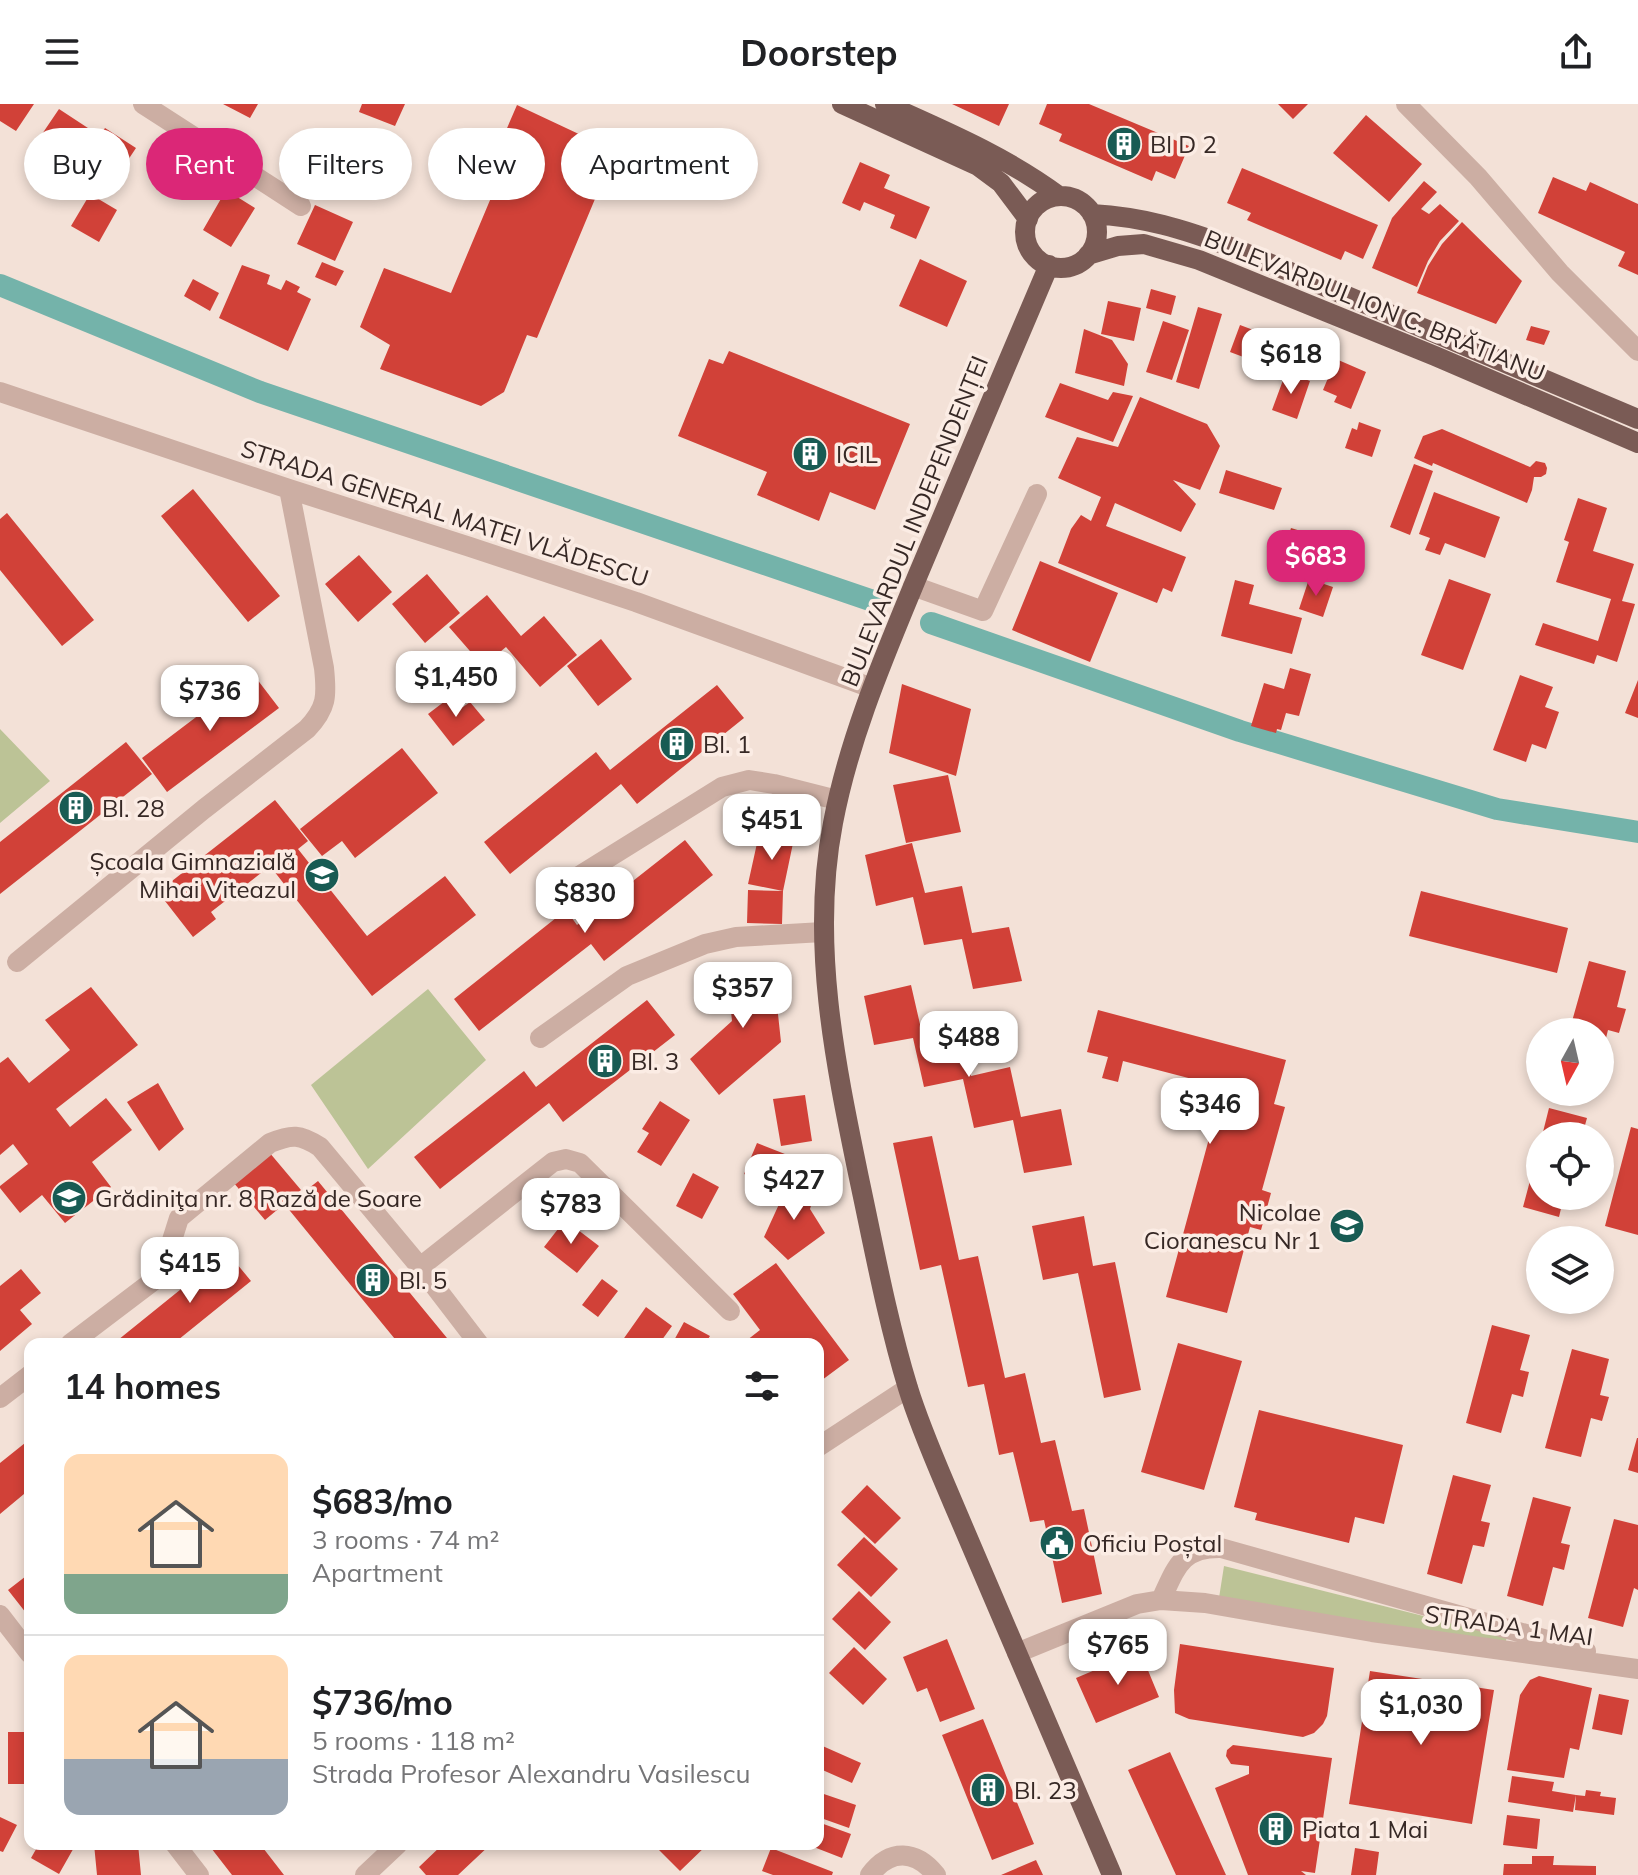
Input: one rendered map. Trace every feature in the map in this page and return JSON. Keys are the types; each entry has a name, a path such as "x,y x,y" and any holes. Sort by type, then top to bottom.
{"main road":[{"path":"842,104 978,166 1001,183 1028,219"},
{"path":"885,104 995,155 1059,196"},
{"path":"1059,196 1077,200 1086,206 1096,227 1093,248 1088,255 1079,263 1061,267 1037,259 1028,245 1025,232 1028,219 1039,204 1059,196"},
{"name":"BULEVARDUL ION C. BRĂTIANU","path":"1092,214 1132,217 1169,225 1231,247 1638,419"},
{"name":"BULEVARDUL ION C. BRĂTIANU","path":"1088,255 1118,246 1144,244 1199,260 1638,443"},
{"name":"BULEVARDUL INDEPENDENȚEI","path":"1049,265 913,586 857,732 837,800 826,876 824,964 840,1079 875,1252 908,1388 929,1447 1112,1875"}],"street":[{"path":"143,104 301,206"},
{"path":"1406,104 1478,177 1560,273 1638,351"},
{"name":"STRADA GENERAL MATEI VLĂDESCU","path":"0,392 636,602 872,688"},
{"path":"17,962 318,717 325,704 324,668 289,489"},
{"path":"913,586 983,611 1037,494"},
{"path":"547,896 722,787 749,780 837,800"},
{"path":"540,1038 627,976 705,944 736,937 823,932"},
{"path":"78,1338 161,1275 179,1218 270,1143 286,1136 305,1137 320,1147 474,1338"},
{"path":"420,1267 553,1162 566,1159 580,1163 730,1311"},
{"path":"0,1398 24,1380"},
{"path":"824,1443 908,1388"},
{"path":"1161,1600 1181,1559 1206,1547 1221,1548 1521,1643"},
{"name":"STRADA 1 MAI","path":"1017,1653 1137,1604 1161,1600 1205,1603 1372,1632 1521,1643 1638,1668"},
{"path":"0,1615 24,1646"},
{"path":"180,1850 199,1875"},
{"path":"365,1875 392,1850"},
{"path":"870,1875 877,1865 891,1856 909,1855 925,1862 936,1875"}],"green space":[{"path":"0,729 50,781 0,823"},
{"path":"428,989 486,1060 368,1169 311,1085"},
{"path":"1224,1566 1507,1637 1505,1644 1219,1598"}],"building":[{"path":"0,104 34,104 16,131 0,121"},
{"path":"223,104 258,104 250,118"},
{"path":"362,104 405,104 395,126 359,112"},
{"path":"952,104 1009,104 999,126"},
{"name":"Bl D 2","path":"1047,104 1089,104 1189,146 1175,179 1156,171 1152,181 1059,141 1062,134 1039,124"},
{"path":"1278,104 1308,104 1293,119"},
{"path":"517,105 566,128 561,128 561,200 595,200 537,338 527,335 504,392 481,406 380,369 390,345 360,327 384,268 451,293 490,200 545,200 545,128 507,128"},
{"path":"59,109 88,128 46,128"},
{"path":"1366,115 1422,164 1389,202 1333,153"},
{"path":"860,162 890,175 884,188 930,207 916,239 890,228 895,215 864,202 860,211 842,203"},
{"path":"1242,168 1378,225 1363,259 1345,251 1341,260 1247,220 1251,213 1227,203"},
{"path":"1553,177 1586,191 1590,182 1638,204 1638,275 1618,266 1625,252 1538,213"},
{"path":"1424,181 1437,192 1421,209 1429,214 1440,204 1459,221 1440,241 1417,287 1372,268 1392,218"},
{"path":"86,200 100,200 117,210 99,242 71,226"},
{"path":"220,200 242,200 255,208 231,247 203,230"},
{"path":"315,205 353,222 335,261 297,244"},
{"path":"1462,222 1522,281 1496,324 1417,293 1428,266"},
{"path":"920,259 967,281 947,327 899,306"},
{"path":"322,262 344,271 336,286 315,277"},
{"path":"242,265 270,275 267,284 281,290 286,280 300,287 297,292 311,299 288,351 219,318"},
{"path":"193,279 219,293 210,311 184,296"},
{"path":"1151,289 1176,296 1171,315 1146,308"},
{"path":"1108,301 1141,308 1134,341 1101,334"},
{"path":"1198,307 1222,314 1199,389 1176,382"},
{"path":"1163,321 1189,330 1172,380 1146,372"},
{"path":"1240,325 1264,334 1254,361 1230,352"},
{"path":"1531,326 1550,331 1544,345 1526,340"},
{"path":"1084,329 1112,340 1128,364 1124,386 1075,373"},
{"path":"1276,334 1320,353 1311,374 1284,362 1279,373 1263,366"},
{"name":"ICIL","path":"729,351 910,424 875,510 830,492 819,521 757,495 767,472 678,436 709,359 723,364"},
{"path":"1336,359 1366,372 1351,409 1334,402 1337,396 1323,390"},
{"path":"1286,372 1310,381 1297,419 1272,410"},
{"path":"1060,383 1108,400 1113,392 1133,396 1113,442 1045,417"},
{"path":"1140,397 1207,424 1220,446 1200,490 1173,480 1196,504 1181,532 1115,503 1106,526 1186,557 1172,592 1163,588 1157,603 1058,563 1071,529 1081,515 1091,521 1101,497 1058,478 1077,437 1118,447"},
{"path":"1359,422 1381,430 1372,457 1345,448 1352,428 1357,430"},
{"path":"1442,429 1530,467 1536,461 1545,463 1546,474 1534,477 1527,503 1414,458 1423,436"},
{"path":"1414,464 1433,471 1410,535 1390,527"},
{"path":"1226,470 1282,488 1274,510 1219,493"},
{"path":"193,489 280,596 248,622 161,516"},
{"path":"1434,492 1500,517 1485,558 1445,543 1440,555 1425,550 1430,538 1419,534"},
{"path":"1578,498 1607,508 1593,551 1634,564 1622,601 1635,604 1617,662 1597,655 1594,664 1535,645 1543,623 1598,641 1611,599 1556,582 1569,542 1564,540"},
{"path":"7,513 94,620 62,646 0,570 0,519"},
{"path":"1291,528 1353,547 1348,564 1286,544"},
{"path":"359,555 392,592 358,622 325,584"},
{"path":"1040,561 1118,593 1090,662 1012,630"},
{"path":"427,574 460,613 425,643 392,604"},
{"path":"1309,579 1333,587 1323,617 1299,609"},
{"path":"1449,579 1491,594 1463,670 1421,655"},
{"path":"1235,580 1254,585 1249,604 1302,618 1292,654 1221,636"},
{"path":"487,595 521,636 544,616 577,655 540,687 506,647 483,666 449,627"},
{"path":"601,639 632,679 598,706 567,666"},
{"path":"1290,668 1311,674 1299,716 1286,713 1281,730 1277,729 1276,733 1251,726 1264,683 1284,689"},
{"path":"253,674 279,708 167,792 142,758"},
{"path":"1520,675 1553,687 1545,707 1559,712 1546,749 1532,744 1526,762 1493,750"},
{"path":"1638,680 1638,718 1625,713"},
{"path":"902,684 971,709 956,776 889,753"},
{"path":"717,685 744,718 637,804 621,784 510,874 484,842 596,752 610,770"},
{"path":"453,695 463,707 470,702 485,720 453,746 428,714"},
{"name":"Bl. 28","path":"126,742 152,774 0,894 0,842"},
{"path":"402,748 438,793 355,858 342,841 322,856 300,829"},
{"path":"948,775 961,832 906,843 893,785"},
{"path":"767,798 801,805 783,891 748,884"},
{"path":"275,800 308,841 298,849 367,936 445,876 476,915 372,996 270,866 211,912 216,919 193,937 158,892"},
{"path":"685,840 713,875 604,961 591,944 479,1031 454,999 566,910 577,925"},
{"path":"912,843 925,893 962,886 972,933 1009,927 1022,981 973,989 962,939 924,945 913,897 876,906 865,855"},
{"path":"748,890 783,891 782,924 747,923"},
{"path":"1421,891 1568,928 1557,973 1409,936"},
{"path":"1589,961 1626,971 1617,1007 1626,1009 1619,1033 1614,1032 1614,1018 1573,1018"},
{"path":"773,968 781,1042 719,1095 690,1059 732,1021 727,973"},
{"path":"911,985 922,1033 961,1026 971,1076 1010,1067 1021,1117 1061,1109 1072,1165 1024,1173 1013,1120 974,1128 963,1079 924,1087 913,1038 874,1045 864,996"},
{"path":"91,987 138,1045 56,1109 70,1127 106,1098 132,1130 92,1162 111,1187 65,1223 42,1195 20,1213 0,1188 28,1164 13,1144 0,1155 0,1063 8,1057 29,1083 70,1050 45,1020"},
{"path":"647,1000 675,1035 563,1122 549,1103 440,1189 414,1157 524,1071 536,1087"},
{"path":"1098,1010 1286,1060 1274,1104 1285,1107 1262,1190 1271,1193 1261,1230 1250,1227 1227,1313 1166,1297 1223,1087 1123,1061 1118,1082 1102,1078 1108,1057 1087,1052"},
{"path":"158,1083 184,1129 159,1151 127,1102"},
{"path":"805,1095 812,1141 781,1146 773,1099"},
{"path":"660,1101 690,1120 661,1166 637,1152 649,1133 642,1129"},
{"path":"1549,1108 1587,1118 1586,1122 1546,1122"},
{"path":"1631,1127 1638,1129 1638,1235 1605,1226 1609,1210 1614,1210 1614,1192"},
{"path":"932,1136 959,1260 978,1256 1005,1378 1025,1373 1041,1443 1055,1440 1072,1511 1084,1509 1102,1594 1062,1603 1044,1520 1030,1522 1013,1452 999,1455 984,1384 968,1387 941,1265 920,1270 893,1143"},
{"path":"757,1143 790,1156 777,1188 744,1174"},
{"path":"269,1152 301,1190 265,1220 233,1182"},
{"path":"693,1173 719,1187 702,1219 676,1206"},
{"path":"791,1178 815,1193 810,1209 825,1233 788,1260 764,1237"},
{"name":"Bl. 5","path":"318,1181 447,1338 394,1338 286,1206"},
{"path":"1534,1210 1561,1210 1559,1217"},
{"path":"1084,1216 1093,1266 1115,1262 1141,1390 1104,1398 1078,1273 1043,1280 1032,1226"},
{"path":"565,1220 599,1246 577,1273 544,1247"},
{"path":"227,1252 251,1281 180,1338 120,1338"},
{"path":"776,1263 849,1360 824,1379 824,1338 750,1338 760,1330 733,1294"},
{"path":"21,1269 41,1293 20,1310 32,1324 0,1351 0,1286"},
{"path":"602,1279 618,1291 598,1317 582,1305"},
{"path":"646,1307 672,1326 663,1338 624,1338"},
{"path":"684,1322 710,1336 709,1338 675,1338"},
{"path":"1492,1325 1530,1335 1520,1370 1529,1372 1523,1397 1512,1394 1501,1433 1466,1423"},
{"path":"1178,1343 1242,1361 1204,1490 1141,1472"},
{"path":"1572,1349 1609,1359 1600,1395 1609,1397 1602,1421 1591,1418 1581,1457 1545,1448"},
{"path":"1259,1410 1403,1445 1384,1524 1355,1517 1349,1543 1255,1520 1257,1513 1234,1507"},
{"path":"1638,1438 1638,1473 1628,1470"},
{"path":"24,1444 24,1494 0,1514 0,1463"},
{"path":"1453,1475 1491,1485 1481,1521 1490,1523 1484,1547 1473,1545 1462,1584 1427,1574"},
{"path":"867,1485 901,1518 875,1544 841,1512"},
{"path":"1533,1497 1571,1507 1561,1543 1570,1545 1564,1570 1553,1567 1543,1606 1507,1596"},
{"path":"1614,1519 1638,1525 1638,1590 1634,1588 1623,1627 1588,1618"},
{"path":"864,1537 898,1569 871,1597 837,1565"},
{"path":"24,1578 24,1610 8,1590"},
{"path":"859,1591 891,1622 865,1650 832,1619"},
{"path":"947,1639 975,1709 940,1722 927,1688 917,1692 903,1657"},
{"path":"1180,1644 1334,1668 1323,1724 1314,1733 1303,1737 1189,1719 1175,1713 1174,1690"},
{"path":"854,1647 887,1679 863,1705 829,1673"},
{"path":"1140,1651 1159,1697 1096,1723 1076,1678"},
{"path":"1370,1671 1494,1690 1472,1824 1349,1804"},
{"path":"1539,1676 1592,1688 1579,1750 1570,1748 1564,1778 1507,1770 1520,1695 1530,1680"},
{"path":"1599,1694 1629,1700 1622,1735 1592,1729"},
{"name":"Bl. 23","path":"983,1719 1034,1844 992,1860 942,1735"},
{"path":"8,1732 24,1732 24,1784 8,1784"},
{"name":"Piata 1 Mai","path":"1233,1745 1332,1758 1315,1873 1301,1871 1306,1875 1248,1875 1215,1788 1249,1774 1249,1766 1231,1764 1226,1756"},
{"path":"824,1747 861,1763 852,1783 824,1771"},
{"path":"1170,1752 1226,1875 1176,1875 1128,1770"},
{"path":"1512,1776 1554,1782 1552,1791 1576,1795 1573,1812 1508,1802"},
{"path":"1586,1790 1616,1798 1614,1815 1575,1810 1576,1795 1585,1796"},
{"path":"824,1794 856,1805 849,1828 824,1819"},
{"path":"1507,1815 1540,1819 1537,1849 1503,1845"},
{"path":"0,1817 17,1825 3,1852 0,1851"},
{"path":"824,1824 851,1834 842,1858 821,1850 824,1850"},
{"path":"1355,1848 1379,1852 1376,1875 1351,1875"},
{"path":"36,1850 73,1850 59,1874 31,1858"},
{"path":"95,1850 139,1850 141,1875 97,1875"},
{"path":"213,1850 265,1850 284,1875 232,1875"},
{"path":"437,1850 485,1850 458,1875 426,1875 419,1867"},
{"path":"659,1850 702,1850 680,1871"},
{"path":"770,1850 776,1850 833,1872 832,1875 773,1875 762,1871"},
{"path":"1532,1856 1554,1856 1553,1865 1596,1866 1596,1875 1503,1875 1504,1864 1532,1864"},
{"path":"1036,1860 1043,1875 1001,1875"}],"waterway":[{"path":"0,285 260,392 873,601"},
{"path":"931,623 1240,731 1497,809 1638,832"}],"place":[{"name":"Bl D 2","path":"1124,144"},
{"name":"ICIL","path":"810,454"},
{"name":"Bl. 1","path":"677,744"},
{"name":"Bl. 28","path":"76,808"},
{"name":"Școala Gimnazială Mihai Viteazul","path":"322,875"},
{"name":"Bl. 3","path":"605,1061"},
{"name":"Grădiniţa nr. 8 Rază de Soare","path":"69,1198"},
{"name":"Nicolae Cioranescu Nr 1","path":"1347,1226"},
{"name":"Bl. 5","path":"373,1280"},
{"name":"Oficiu Poștal","path":"1057,1543"},
{"name":"Bl. 23","path":"988,1790"},
{"name":"Piata 1 Mai","path":"1276,1829"}]}
